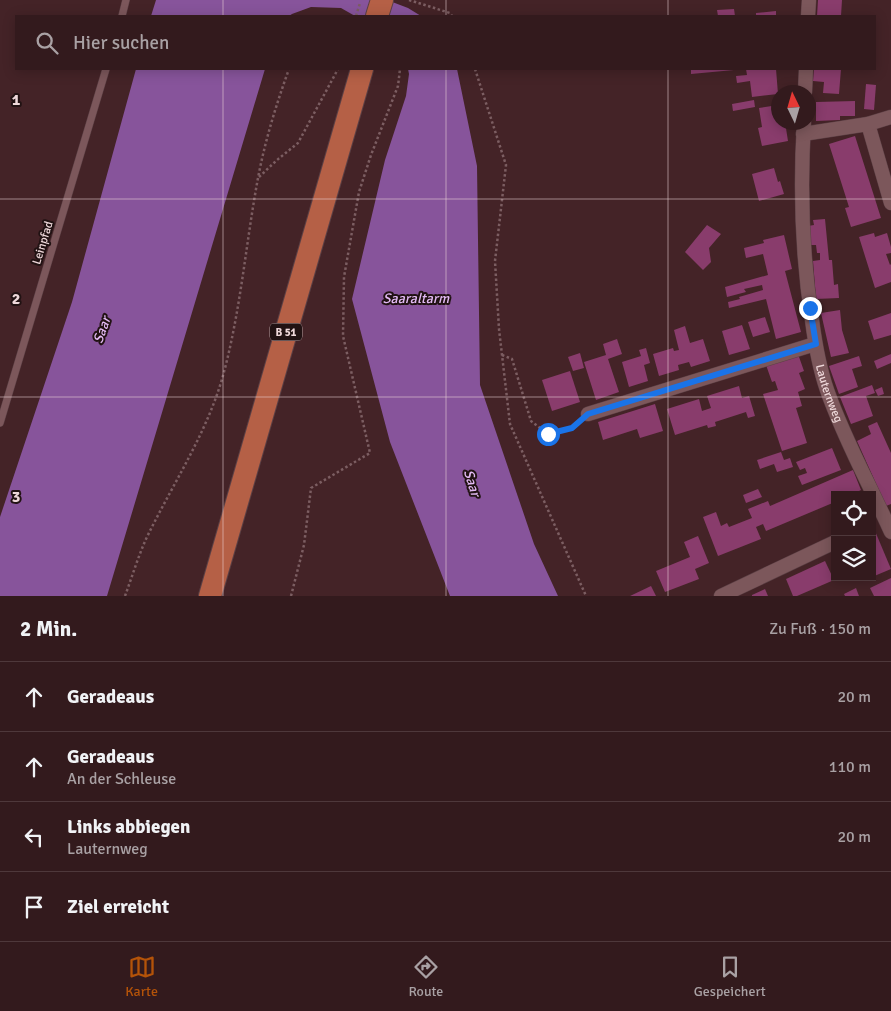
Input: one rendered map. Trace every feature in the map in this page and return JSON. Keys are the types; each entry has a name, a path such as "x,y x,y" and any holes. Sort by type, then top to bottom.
{"main road":[{"path":"377,15 382,0"},
{"name":"B 51","path":"210,596 362,70"}],"street":[{"path":"808,15 809,0"},
{"path":"805,85 806,70"},
{"path":"816,127 868,124 891,117"},
{"path":"868,124 891,203"},
{"name":"Lauternweg","path":"803,130 802,202 804,253 816,344 827,389 878,521 891,532"},
{"path":"588,414 816,344"},
{"path":"729,594 831,544"}],"lane":[{"path":"122,15 126,0"},
{"name":"Leinpfad","path":"0,423 106,70"}],"path":[{"path":"356,15 361,0"},
{"path":"409,0 451,15"},
{"path":"125,596 146,540 196,446 212,410 224,372 235,325 258,178 275,108 288,70"},
{"path":"258,178 298,143 338,70"},
{"path":"291,596 304,545 311,488 370,453 343,336 344,277 359,192 371,155 398,86 400,70"},
{"path":"475,70 506,165 494,261 510,424 586,596"},
{"path":"502,355 512,359 531,421 548,434 572,428 588,414"}],"water":[{"path":"156,0 387,0 408,8 419,15 353,15 341,8 311,7 290,15 151,15"},
{"name":"Saar","path":"136,70 265,70 107,596 0,596 0,517 72,302"},
{"name":"Saaraltarm","path":"408,70 457,70 477,166 480,385 534,544 558,596 450,596 390,442 352,299 385,160 406,96"}],"building":[{"path":"818,0 842,0 841,15 817,15"},
{"path":"734,9 735,15 718,15 717,10"},
{"path":"776,11 776,15 756,15 756,13"},
{"path":"691,70 734,70 691,74"},
{"path":"746,70 776,70 777,85 771,85 771,95 752,97 750,81 737,83 736,76 747,75"},
{"path":"814,70 841,70 839,94 823,93 824,82 813,81"},
{"path":"866,84 876,85 874,110 864,109"},
{"path":"754,100 755,107 733,111 732,104"},
{"path":"855,101 855,116 840,116 840,120 816,121 816,102"},
{"path":"771,106 771,130 786,130 788,141 762,146 758,128 762,127 759,108"},
{"path":"855,136 881,218 851,227 845,208 849,207 829,144"},
{"path":"774,168 784,194 759,201 752,174"},
{"path":"825,219 829,260 832,260 834,285 838,284 839,298 816,299 813,261 820,260 820,253 817,253 816,245 810,245 808,226 814,225 813,220"},
{"path":"707,225 721,234 709,248 711,262 703,270 685,252"},
{"path":"874,233 875,237 887,233 891,247 891,253 886,254 891,264 891,282 875,288 859,237"},
{"path":"784,235 792,269 785,271 801,332 776,339 766,299 729,308 728,302 763,290 762,285 744,289 746,292 727,297 725,287 768,275 763,254 746,258 744,248 764,243 763,240"},
{"path":"840,310 842,330 849,353 831,357 821,313"},
{"path":"891,313 891,335 874,340 868,321"},
{"path":"765,317 770,332 753,337 748,322"},
{"path":"742,325 750,349 729,355 722,331"},
{"path":"685,326 690,343 703,339 710,361 691,367 689,362 678,365 679,370 659,376 653,354 673,348 674,351 679,350 674,330"},
{"path":"617,339 622,354 608,359 619,392 596,400 584,362 606,355 603,344"},
{"path":"646,348 650,363 644,365 648,381 629,387 622,362 641,356 639,350"},
{"path":"580,353 584,368 573,371 568,357"},
{"path":"798,354 804,371 799,373 805,389 798,392 802,406 796,408 807,443 782,451 763,394 778,390 775,381 772,382 766,365"},
{"path":"891,354 891,363 877,369 874,361"},
{"path":"859,356 862,366 852,369 858,387 839,394 829,366"},
{"path":"570,371 580,402 552,411 542,380"},
{"path":"872,385 875,393 866,396 873,416 851,424 840,397"},
{"path":"739,386 742,398 749,396 755,416 748,418 746,412 715,422 716,426 708,428 707,425 675,435 667,409 699,399 702,411 711,408 707,396"},
{"path":"882,387 884,394 878,396 875,390"},
{"path":"655,404 663,431 640,438 637,429 603,440 598,422"},
{"path":"877,422 891,453 891,504 886,506 857,441 871,434 868,426"},
{"path":"832,448 841,470 802,485 798,476 807,473 805,468 800,470 796,462"},
{"path":"781,452 784,460 790,458 793,467 777,472 774,464 760,469 757,460"},
{"path":"853,470 861,490 831,491 831,504 766,531 763,524 756,527 761,539 718,556 703,517 716,512 721,526 727,523 729,527 752,518 748,509 768,501 770,506"},
{"path":"758,489 762,497 746,503 743,495"},
{"path":"876,533 891,569 876,575"},
{"path":"698,536 709,563 695,569 699,579 665,592 656,571 690,557 684,542"},
{"path":"825,561 831,574 832,581 793,596 786,579"},
{"path":"891,578 891,596 874,596 870,588"},
{"path":"651,586 656,596 630,596"},
{"path":"856,588 859,596 845,596 844,594"},
{"path":"765,589 768,596 752,596 752,595"}],"route":[{"path":"548,434 572,428 588,414 816,344 810,308"}]}
